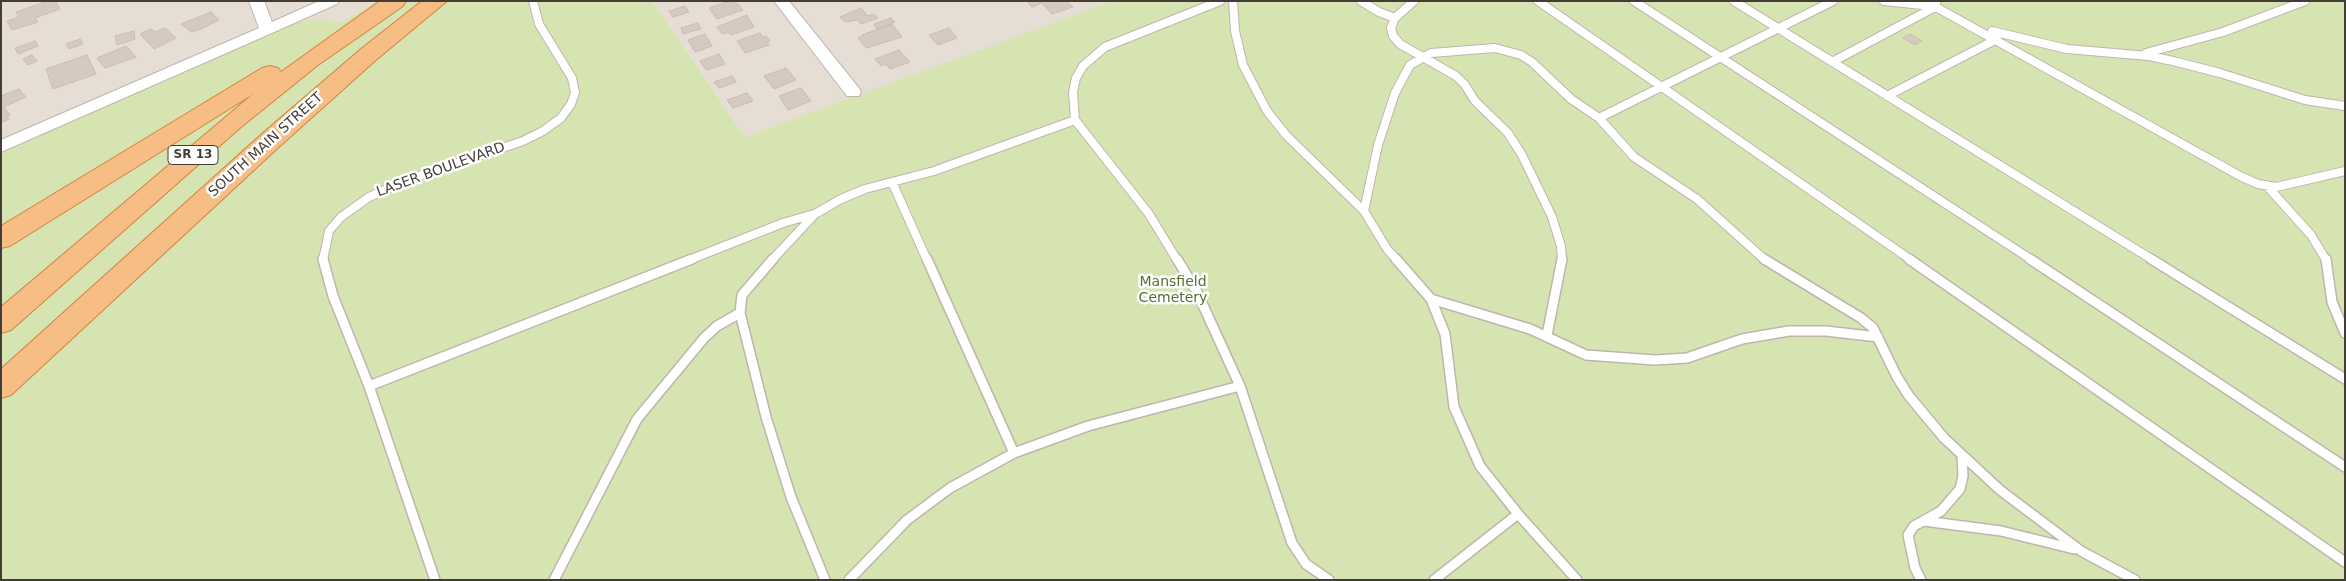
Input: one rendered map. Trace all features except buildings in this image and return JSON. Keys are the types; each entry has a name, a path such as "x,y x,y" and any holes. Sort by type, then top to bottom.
{"highway":[{"path":"1,239 121,163 336,32 393,1"},
{"name":"SR 13","path":"1,323 232,122 310,60 393,1"},
{"name":"SOUTH MAIN STREET","path":"1,387 305,109 376,48 436,1"}],"street":[{"path":"256,1 267,30"},
{"path":"1,147 332,1"},
{"path":"781,1 853,92"}],"lane":[{"name":"LASER BOULEVARD","path":"369,386 333,296 323,260 329,232 341,217 369,197 410,179 523,140 543,131 561,118 571,104 575,93 572,78 539,24 533,7 533,1"},
{"path":"1220,1 1105,46 1083,66 1076,78 1073,92 1075,120 1149,214 1171,246 1214,324 1240,386 1292,544 1306,564 1329,580"},
{"path":"1233,1 1235,31 1243,65 1267,111 1286,135 1364,211 1392,254 1431,299 1445,334 1453,400 1465,436 1480,466 1518,514 1577,580"},
{"path":"1361,1 1379,12 1395,18"},
{"path":"1414,1 1395,18 1391,28 1393,36 1400,44 1456,76 1465,85 1475,101 1508,134 1533,176 1552,217 1561,246 1562,264 1547,335"},
{"path":"1538,1 2345,562"},
{"path":"1634,1 2345,467"},
{"path":"1734,1 2345,380"},
{"path":"1884,1 1936,4"},
{"path":"1925,1 1936,4 1963,21 2240,176 2276,187 2309,181 2345,171"},
{"path":"2141,55 2223,32 2305,1"},
{"path":"1598,118 1831,2"},
{"path":"1832,62 1936,4"},
{"path":"1963,21 2009,37 2048,46 2091,52 2141,55 2197,66 2298,98 2345,106"},
{"path":"1887,96 1997,39"},
{"path":"1364,211 1378,146 1395,93 1410,65 1424,56 1440,52 1488,48 1508,50 1521,55 1532,62 1571,99 1598,118 1634,157 1697,199 1749,248 1792,279 1861,318 1873,328 1897,377 1909,396 1944,438 2029,514 2081,551 2135,580"},
{"path":"435,580 369,386 783,223 815,214 849,196 934,171 1075,120"},
{"path":"892,182 1014,453"},
{"path":"2266,185 2311,235 2322,251 2328,264 2332,302 2345,333"},
{"path":"815,214 753,281 742,296 740,313 766,417 791,497 825,580"},
{"path":"1431,299 1547,335 1586,355 1654,360 1687,358 1742,339 1790,332 1826,331 1878,337"},
{"path":"554,580 637,419 704,338 717,326 740,313"},
{"path":"849,580 908,520 950,488 1014,453 1088,426 1240,386"},
{"path":"1921,580 1915,568 1908,535 1914,526 1941,511 1960,490 1962,454"},
{"path":"1434,580 1518,514"},
{"path":"1924,521 2001,531 2081,551"}],"shaded area":[{"path":"1,1 378,1 339,23 330,20 287,27 1,153"},
{"path":"652,1 1117,1 745,137"}],"green space":[{"name":"Mansfield Cemetery","path":"378,1 652,1 745,137 1113,1 2345,1 2345,580 1,580 1,153 287,27 310,19 330,20 339,23"}]}
